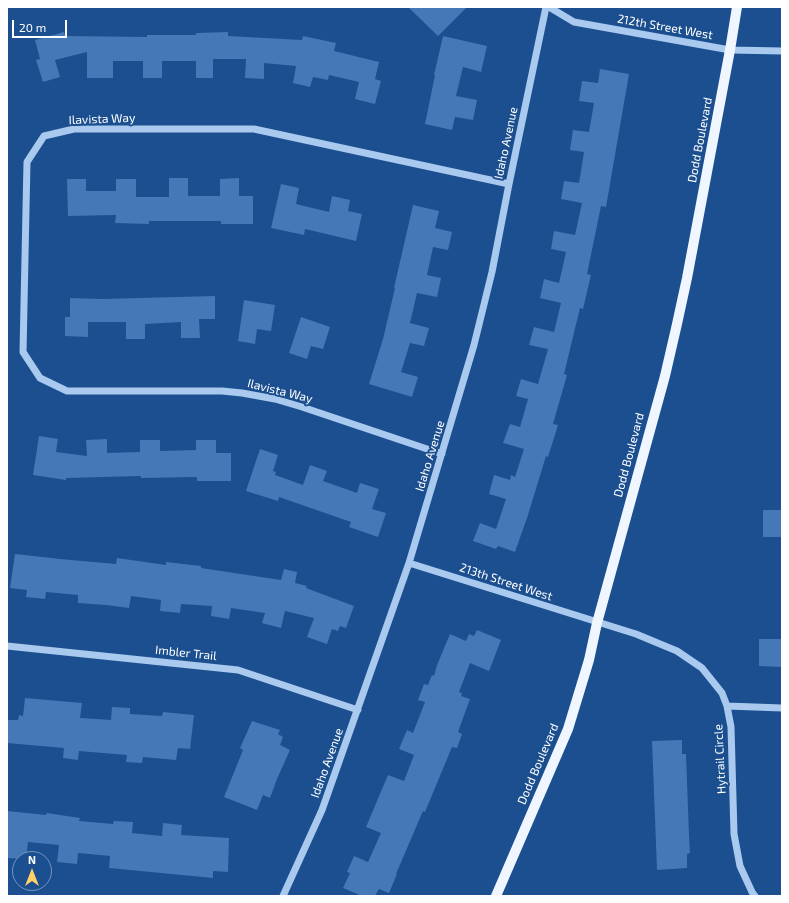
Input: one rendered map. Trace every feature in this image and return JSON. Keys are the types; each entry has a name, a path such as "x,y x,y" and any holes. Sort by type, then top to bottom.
{"main road":[{"name":"Dodd Boulevard","path":"496,896 568,730 589,660 597,622 663,383 677,324 687,278 737,7"}],"street":[{"name":"212th Street West","path":"548,7 574,22 730,50 782,51"},
{"name":"Idaho Avenue","path":"283,896 322,810 358,710 409,563 442,454 474,345 492,272 509,184 548,7"},
{"name":"Ilavista Way","path":"442,454 275,399 222,391 67,391 40,378 23,352 27,162 44,136 74,129 254,129 509,184"},
{"name":"213th Street West","path":"409,563 597,622"},
{"name":"Hytrail Circle","path":"597,622 636,634 677,651 702,668 722,693 727,706 731,727 734,834 740,866 755,896"},
{"name":"Imbler Trail","path":"7,646 238,670 358,710"},
{"path":"727,706 782,708"}],"building":[{"path":"408,7 467,7 438,36"},
{"path":"64,32 65,36 147,37 147,35 196,35 196,33 228,32 228,36 302,40 303,36 336,43 334,51 379,62 375,79 381,81 375,104 355,99 359,82 329,75 328,80 313,77 310,87 293,83 296,66 264,63 264,79 245,78 246,59 213,59 213,78 196,78 196,61 162,61 162,78 143,78 143,61 113,61 113,78 87,78 87,52 55,60 60,77 43,82 36,60 40,59 35,40"},
{"path":"443,36 487,46 481,72 463,67 456,96 477,100 473,120 455,117 452,130 425,124"},
{"path":"600,69 629,74 606,207 601,206 587,274 591,275 583,309 580,308 564,374 567,375 553,424 558,425 548,457 546,456 515,552 498,546 496,549 473,541 480,523 496,529 506,499 489,494 494,475 510,480 511,475 515,477 524,449 503,443 510,424 520,427 528,399 516,396 521,379 538,384 548,349 529,345 534,327 554,332 561,303 540,298 544,279 559,283 566,252 551,249 554,231 575,235 582,203 561,199 564,181 579,183 584,152 570,150 573,130 589,132 594,103 579,101 582,81 598,83"},
{"path":"169,178 188,178 188,196 220,196 220,179 239,178 239,196 253,196 253,224 221,224 221,221 149,221 149,224 115,223 116,215 68,216 67,179 86,179 86,191 116,191 116,179 136,179 136,197 169,197"},
{"path":"281,184 299,188 296,204 329,212 332,196 350,200 348,211 362,214 356,241 305,229 304,235 271,228"},
{"path":"413,205 439,211 435,228 452,232 448,250 433,247 427,275 441,278 437,297 417,293 410,323 429,328 424,346 410,343 401,372 418,377 412,397 369,384 383,339"},
{"path":"215,296 215,319 199,319 200,338 181,338 181,322 145,324 145,339 126,339 126,322 88,322 88,337 65,336 65,317 70,317 70,298 102,299"},
{"path":"244,300 275,305 271,331 257,329 255,344 238,341"},
{"path":"301,317 330,327 323,349 311,346 307,359 289,353"},
{"path":"39,436 58,439 56,452 87,456 86,440 107,439 107,453 140,452 140,440 160,440 160,451 196,450 196,440 216,440 216,453 231,453 231,481 197,481 197,477 141,478 141,476 66,478 66,480 33,475"},
{"path":"260,449 278,455 273,471 276,472 275,475 303,485 310,465 327,471 323,481 357,493 360,483 379,489 372,509 386,513 378,537 349,527 351,522 279,497 278,501 246,491"},
{"path":"763,510 782,510 782,537 763,537"},
{"path":"15,554 116,564 117,558 166,565 166,562 201,566 201,568 281,580 284,569 297,572 295,583 307,586 306,588 354,606 346,628 340,626 338,631 332,629 327,644 307,637 314,618 285,611 281,628 262,623 265,613 231,608 229,619 211,616 212,606 181,604 180,613 160,611 161,600 131,596 129,608 78,603 78,595 46,592 45,599 26,597 27,590 10,588"},
{"path":"477,630 501,640 489,671 470,663 459,692 462,693 461,696 470,699 458,732 462,734 457,748 452,747 425,812 423,811 389,893 379,889 375,896 362,896 343,888 350,873 347,872 354,856 368,862 381,833 366,827 388,775 404,781 414,755 399,749 407,730 413,733 425,702 418,700 424,684 428,685 432,675 434,676 450,634 466,641 469,634 474,636"},
{"path":"759,639 782,639 782,667 759,666"},
{"path":"25,698 82,703 80,718 111,720 112,707 130,708 130,714 162,716 163,712 194,715 190,749 178,748 176,760 143,757 142,763 126,762 127,755 79,751 78,760 63,758 64,748 7,743 8,720 18,720 19,715 23,716"},
{"path":"252,721 280,730 278,734 283,737 280,745 290,750 270,798 263,795 257,810 224,797 243,750 240,748"},
{"path":"682,740 682,754 686,754 690,853 687,854 687,868 657,870 652,741"},
{"path":"7,811 46,815 47,813 80,818 79,821 113,824 114,821 133,822 132,833 162,836 163,823 182,825 181,835 229,838 228,872 213,871 213,878 109,868 110,856 78,853 77,864 57,862 59,845 28,842 27,851 12,851 12,858 7,858"}]}
